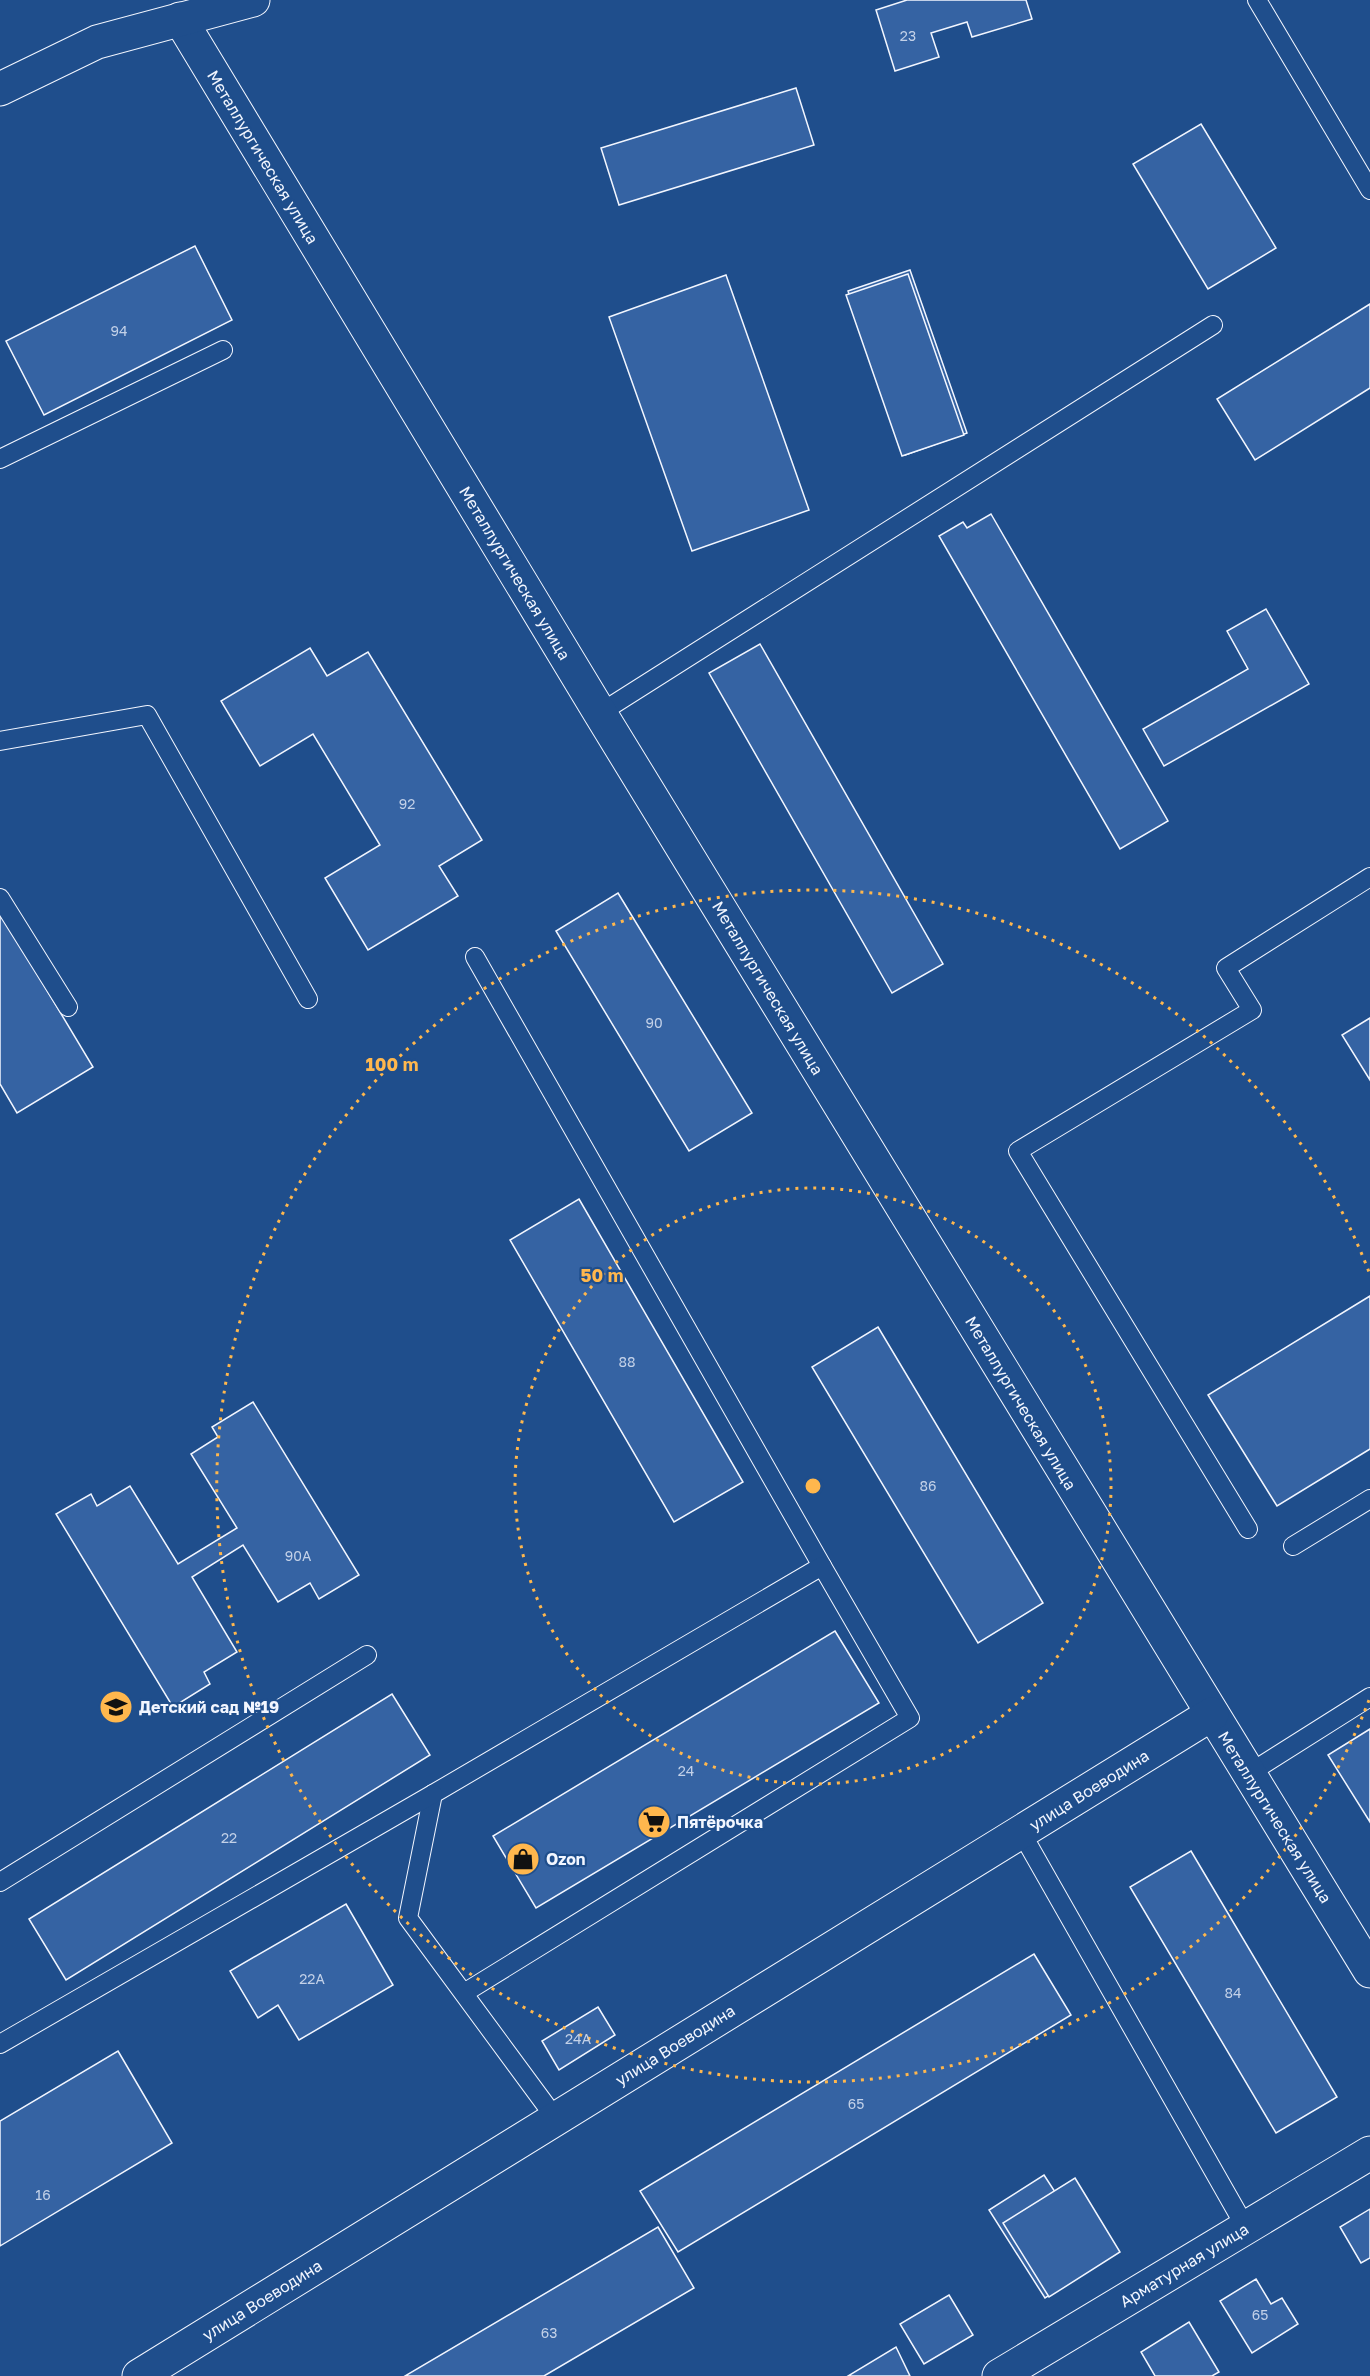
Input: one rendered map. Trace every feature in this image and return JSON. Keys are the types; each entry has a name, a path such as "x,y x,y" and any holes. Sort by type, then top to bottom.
{"street":[{"path":"0,88 97,42 178,10 253,0"},
{"name":"Металлургическая улица","path":"178,10 600,713 1370,1971"},
{"name":"улица Воеводина","path":"139,2376 1212,1714"},
{"name":"Арматурная улица","path":"999,2376 1370,2153"}],"lane":[{"path":"1257,0 1370,190"},
{"path":"600,713 1214,325"},
{"path":"0,459 223,350"},
{"path":"0,741 147,715 308,999"},
{"path":"1248,1529 1018,1151 1252,1010 1226,968 1370,877"},
{"path":"0,898 68,1007"},
{"path":"464,1993 910,1718 475,957"},
{"path":"1293,1546 1370,1499"},
{"path":"0,2044 822,1566"},
{"path":"0,1882 367,1655"},
{"path":"1248,1774 1370,1697"},
{"path":"433,1794 408,1918 556,2119"},
{"path":"1021,1832 1246,2228"}],"building":[{"path":"907,0 1026,0 1032,19 972,37 967,22 931,33 939,57 895,71 876,10"},
{"path":"796,88 814,145 619,205 601,148"},
{"path":"1201,124 1276,248 1208,289 1133,164"},
{"path":"195,246 232,320 44,415 6,341"},
{"path":"910,270 967,433 905,455 848,291"},
{"path":"908,274 964,435 902,456 846,295"},
{"path":"726,275 809,510 692,551 609,317"},
{"path":"1370,304 1370,388 1255,460 1217,399"},
{"path":"991,514 1168,821 1120,849 939,536 963,522 967,528"},
{"path":"1266,609 1309,684 1164,766 1143,729 1248,669 1227,631"},
{"path":"760,644 943,964 892,993 709,673"},
{"path":"310,648 327,676 368,652 482,840 439,866 458,896 368,950 325,878 380,845 313,734 260,766 221,701"},
{"path":"618,893 752,1113 689,1151 556,931"},
{"path":"0,912 93,1067 17,1113 0,1084"},
{"path":"1370,1018 1370,1080 1342,1035"},
{"path":"579,1199 743,1482 674,1522 510,1240"},
{"path":"1370,1296 1370,1449 1277,1506 1208,1395"},
{"path":"878,1327 1043,1603 978,1643 812,1367"},
{"path":"253,1402 359,1575 319,1599 310,1583 278,1602 243,1545 192,1577 237,1652 204,1672 210,1684 173,1707 56,1514 91,1494 97,1506 130,1486 178,1564 237,1528 191,1454 218,1437 212,1427"},
{"path":"835,1631 879,1703 536,1908 493,1836"},
{"path":"392,1694 430,1755 66,1980 29,1919"},
{"path":"1370,1729 1370,1822 1328,1755"},
{"path":"1191,1851 1337,2097 1276,2133 1130,1887"},
{"path":"346,1904 393,1985 299,2040 278,2005 258,2018 230,1971"},
{"path":"1034,1954 1071,2015 678,2252 640,2191"},
{"path":"598,2007 615,2035 559,2070 542,2041"},
{"path":"118,2051 172,2143 0,2246 0,2121"},
{"path":"1044,2175 1055,2192 1072,2182 1117,2252 1045,2298 989,2210"},
{"path":"1075,2178 1120,2252 1049,2297 1003,2223"},
{"path":"1370,2209 1370,2258 1361,2263 1340,2227"},
{"path":"658,2227 694,2288 544,2376 405,2376"},
{"path":"1256,2279 1271,2304 1282,2298 1298,2324 1252,2353 1220,2301"},
{"path":"949,2295 973,2335 924,2364 900,2324"},
{"path":"1189,2322 1219,2372 1212,2376 1155,2376 1141,2352"},
{"path":"896,2347 910,2376 848,2376"}],"place":[{"name":"Детский сад №19","path":"116,1707"},
{"name":"Пятёрочка","path":"654,1822"},
{"name":"Ozon","path":"523,1859"}]}
